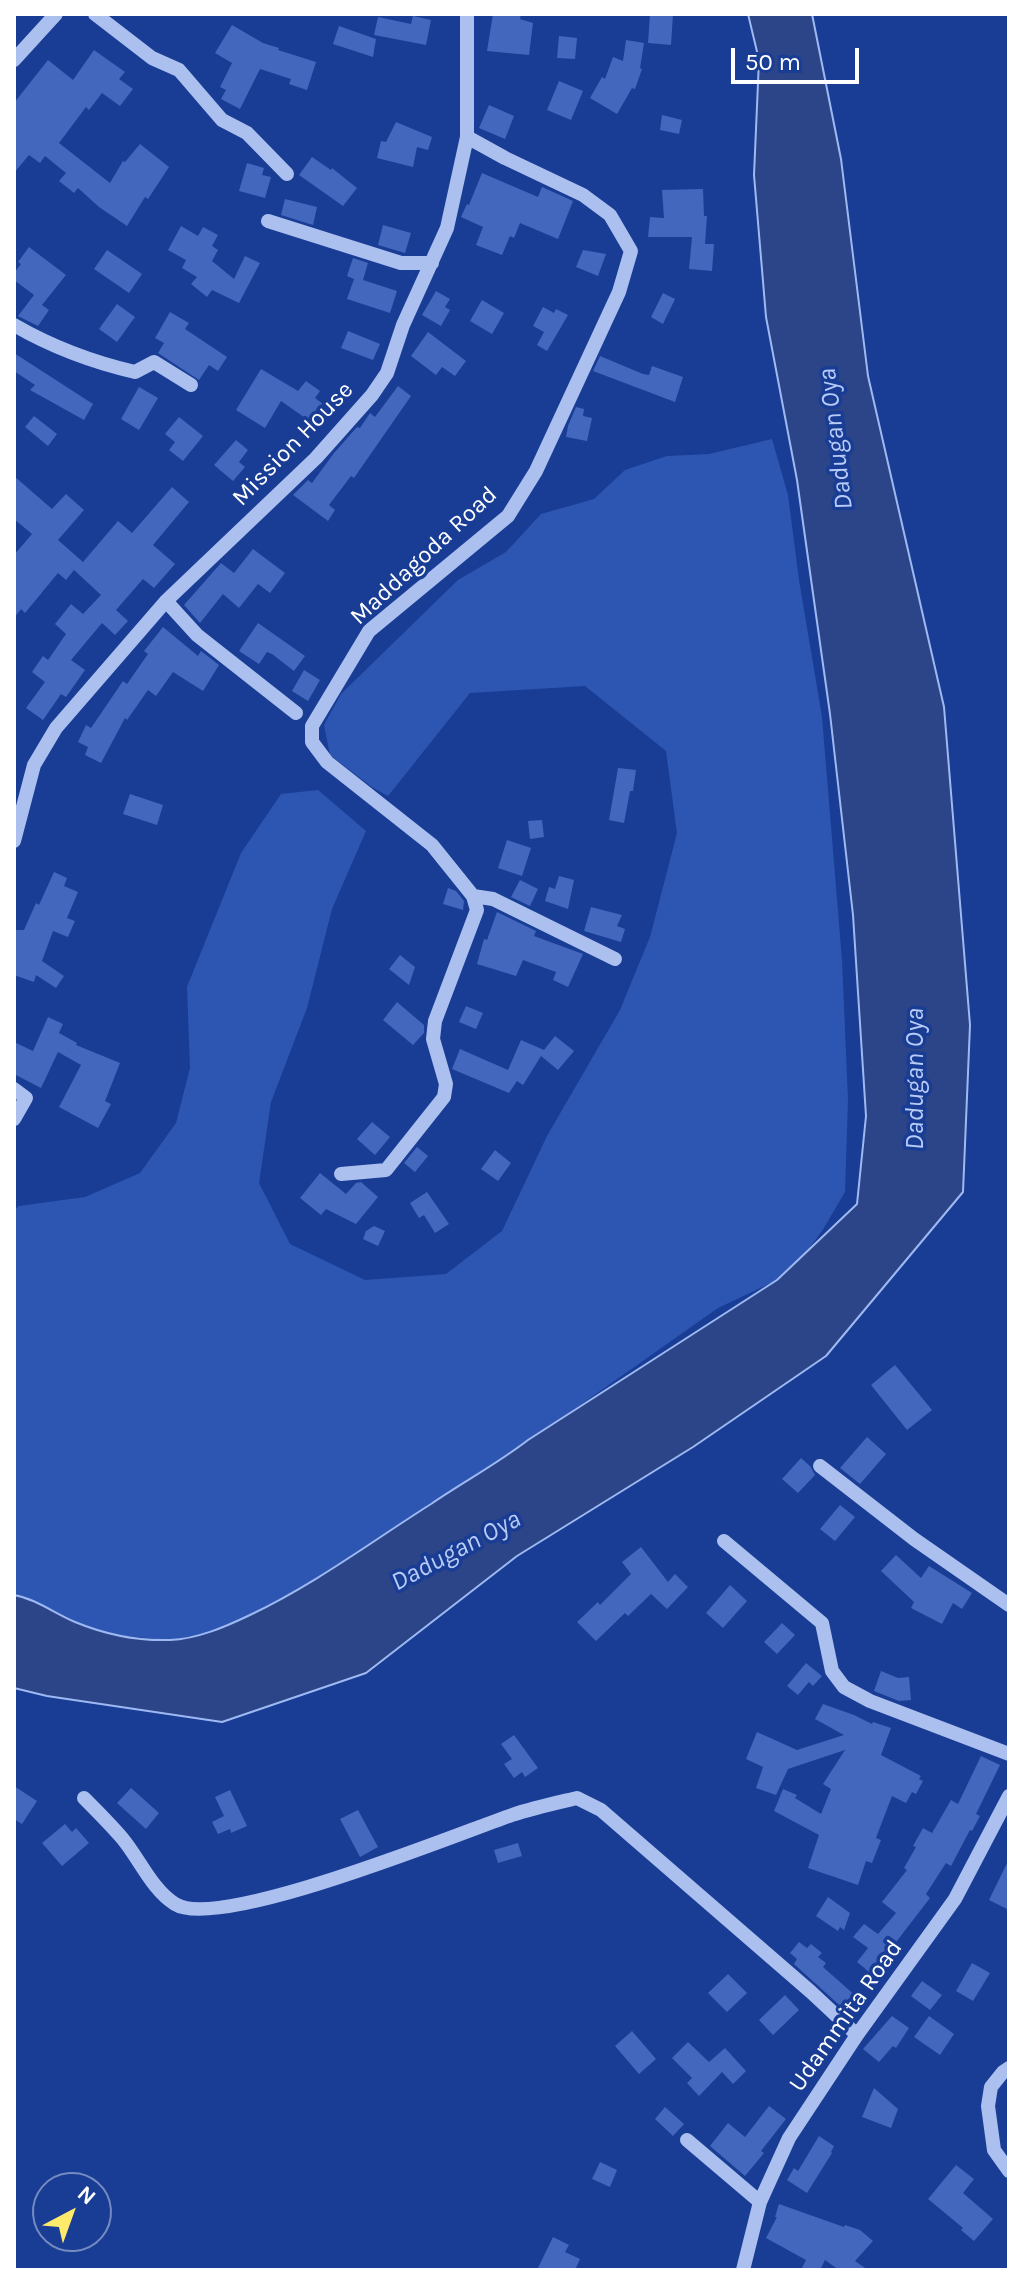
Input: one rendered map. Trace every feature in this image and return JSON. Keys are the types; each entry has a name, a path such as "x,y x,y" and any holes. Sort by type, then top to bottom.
{"street":[{"path":"14,60 56,14"},
{"path":"95,14 152,58 179,70 222,120 247,133 287,174"},
{"name":"Mission House","path":"14,841 34,765 56,728 166,601 316,458 372,395 387,373 403,325 447,228 467,137 467,14"},
{"name":"Maddagoda Road","path":"467,137 583,195 610,215 631,251 619,292 536,471 508,516 369,631 312,726 312,742 327,762 432,845 473,896"},
{"path":"268,221 401,263 432,263"},
{"path":"14,325 96,363 135,372 154,362 191,385"},
{"path":"166,601 197,635 296,713"},
{"path":"341,1174 386,1170 444,1097 446,1084 433,1039 435,1021 477,910 473,896 493,899 615,959"},
{"path":"14,1089 26,1098 14,1119"},
{"path":"820,1466 914,1539 1009,1605"},
{"path":"724,1541 822,1623 832,1671 844,1687 870,1701 1009,1754"},
{"name":"Udammita Road","path":"743,2270 760,2202 789,2138 857,2035 955,1899 1009,1796"},
{"path":"84,1798 122,1838 158,1888 176,1906 197,1909 228,1908 363,1870 515,1814 577,1798 601,1810 857,2035"},
{"path":"1009,2068 991,2087 988,2106 994,2150 1009,2171"},
{"path":"687,2140 760,2202"}],"shaded area":[{"path":"772,439 788,495 822,717 842,960 848,1100 845,1192 822,1231 790,1274 718,1308 505,1458 298,1590 239,1620 203,1634 170,1640 114,1635 75,1622 26,1597 14,1595 14,1210 19,1206 85,1197 140,1173 176,1123 190,1068 187,987 241,853 281,794 318,790 366,831 332,909 307,1008 271,1102 259,1183 290,1244 365,1280 446,1274 502,1231 547,1136 620,1010 650,937 677,833 666,751 585,686 470,693 388,796 330,755 324,725 341,694 458,580 506,552 541,514 594,499 625,470 667,456 709,454"}],"water":[{"name":"Dadugan Oya","path":"748,14 812,14 841,159 868,376 944,707 970,1025 963,1192 826,1356 693,1447 517,1556 366,1673 222,1722 47,1696 14,1688 14,1595 86,1626 146,1639 190,1637 211,1632 240,1619 320,1576 777,1280 857,1204 866,1116 853,915 830,714 797,480 766,317 754,175 759,60"}],"building":[{"path":"493,14 521,14 520,19 533,23 529,55 487,51"},
{"path":"650,14 673,14 671,45 648,43"},
{"path":"413,16 431,20 426,45 374,35 378,17 411,24"},
{"path":"232,25 278,50 316,62 307,90 289,84 291,79 260,69 240,109 221,99 226,90 220,87 232,63 215,53"},
{"path":"339,26 376,39 373,57 333,44"},
{"path":"559,36 577,38 575,59 557,58"},
{"path":"626,40 644,43 642,69 635,89 632,88 617,114 590,98 602,77 605,79 613,57 623,61"},
{"path":"94,50 125,72 119,79 133,89 120,106 102,93 89,110 86,107 59,143 110,183 123,161 140,144 169,167 127,226 78,188 74,193 59,181 66,173 45,156 40,163 29,155 14,173 14,103 48,60 73,80"},
{"path":"559,81 583,91 571,120 547,110"},
{"path":"489,105 514,116 505,139 479,128"},
{"path":"662,115 682,120 679,134 660,130"},
{"path":"396,122 432,137 428,150 417,147 413,167 377,158 381,141 386,142"},
{"path":"312,157 357,188 343,206 299,175"},
{"path":"247,163 264,168 262,175 271,177 265,198 239,191"},
{"path":"482,173 538,197 542,187 573,201 558,239 520,223 502,255 476,245 483,227 461,217"},
{"path":"703,189 704,216 707,216 705,244 714,244 712,271 689,269 692,237 648,237 650,217 664,218 662,190"},
{"path":"285,199 317,207 313,225 281,215"},
{"path":"383,225 411,233 405,253 378,245"},
{"path":"181,226 198,236 203,227 218,235 212,246 218,250 212,261 234,279 245,256 260,263 239,303 212,290 207,297 191,284 197,277 182,268 186,260 168,250"},
{"path":"29,247 66,275 42,305 49,310 38,326 18,316 34,295 14,280 14,273 21,264 18,262"},
{"path":"107,250 142,274 129,293 94,269"},
{"path":"583,250 606,254 598,276 576,267"},
{"path":"353,258 368,263 363,280 397,291 390,313 347,299 354,279 347,276"},
{"path":"436,291 450,299 445,307 450,310 441,326 422,315"},
{"path":"663,293 675,299 663,324 651,317"},
{"path":"482,300 504,313 492,334 470,321"},
{"path":"117,304 135,317 117,342 99,329"},
{"path":"543,307 568,315 547,351 537,345 544,332 533,326"},
{"path":"170,312 189,323 185,329 227,357 218,371 209,365 199,380 158,353 164,343 155,338"},
{"path":"348,331 380,344 373,360 341,348"},
{"path":"428,332 466,361 455,376 442,367 436,375 411,356"},
{"path":"14,353 93,404 84,420 30,390 35,385 14,371"},
{"path":"600,356 643,374 649,375 652,366 683,377 675,402 593,371"},
{"path":"261,369 298,391 306,381 320,391 315,398 323,404 311,422 281,401 265,428 236,410"},
{"path":"398,386 411,396 354,478 351,476 329,505 335,510 328,521 293,495 308,480 312,483 357,427 360,428 370,413 375,417"},
{"path":"139,387 158,398 139,430 121,419"},
{"path":"576,407 584,409 583,416 592,418 587,441 566,437"},
{"path":"34,416 57,434 48,446 25,427"},
{"path":"179,417 203,436 183,461 169,450 175,442 165,434"},
{"path":"236,440 248,450 239,462 245,467 233,481 214,465"},
{"path":"14,476 52,509 66,494 84,510 58,540 83,562 118,521 132,533 172,487 189,502 153,545 175,564 154,588 143,579 116,610 128,621 115,635 102,623 71,660 85,670 66,697 61,694 43,720 26,708 45,682 32,672 43,656 48,660 66,634 55,624 71,604 83,614 101,595 74,570 66,580 58,573 25,613 21,609 14,618 14,555 32,534 14,519"},
{"path":"253,549 285,573 270,593 258,584 239,608 223,594 200,623 184,605 221,563 234,573"},
{"path":"258,623 305,656 294,671 267,652 259,664 239,651"},
{"path":"163,627 198,656 201,651 219,665 203,691 173,672 156,696 148,690 127,720 125,718 101,763 85,755 88,747 78,742 86,725 91,728 123,681 127,684 148,654 144,651"},
{"path":"304,670 320,680 308,701 292,691"},
{"path":"618,768 636,770 624,823 609,820"},
{"path":"130,794 163,805 157,825 123,814"},
{"path":"542,820 544,837 530,839 528,821"},
{"path":"507,840 531,848 522,876 498,868"},
{"path":"54,872 67,878 64,886 78,892 67,918 75,921 68,937 53,931 42,961 64,976 56,988 36,975 34,982 14,975 14,930 24,930"},
{"path":"559,876 574,880 568,909 545,901 549,887 555,889"},
{"path":"520,880 538,889 530,906 511,897"},
{"path":"448,888 456,891 464,901 463,910 443,904"},
{"path":"591,907 622,915 617,926 625,929 621,942 584,931"},
{"path":"497,912 536,931 534,936 583,954 568,987 553,980 556,972 523,960 516,976 477,964 484,939 487,940"},
{"path":"400,955 415,967 409,985 389,969"},
{"path":"397,1002 424,1025 424,1033 413,1045 383,1020"},
{"path":"466,1006 483,1013 476,1029 459,1022"},
{"path":"48,1017 63,1024 59,1033 76,1045 120,1063 105,1101 111,1104 98,1128 59,1107 81,1065 58,1052 41,1088 14,1074 14,1042 33,1051"},
{"path":"555,1036 574,1051 558,1070 541,1056 523,1085 517,1081 509,1093 452,1069 460,1049 508,1070 521,1040 544,1050"},
{"path":"372,1122 390,1137 375,1155 357,1139"},
{"path":"417,1147 428,1156 415,1172 404,1163"},
{"path":"495,1150 511,1163 498,1181 481,1169"},
{"path":"320,1173 346,1194 361,1182 378,1197 356,1224 326,1209 321,1215 300,1198"},
{"path":"427,1192 449,1224 435,1233 424,1215 419,1218 410,1203"},
{"path":"374,1226 385,1231 378,1246 363,1239 366,1231"},
{"path":"895,1365 932,1410 907,1430 871,1385"},
{"path":"867,1437 886,1454 860,1484 840,1468"},
{"path":"801,1458 815,1475 798,1493 782,1479"},
{"path":"840,1505 855,1517 835,1541 820,1529"},
{"path":"641,1547 668,1582 675,1574 688,1587 667,1609 651,1594 628,1616 625,1613 596,1641 577,1622 598,1602 600,1605 631,1574 622,1562"},
{"path":"896,1555 921,1578 929,1566 972,1593 962,1609 953,1603 942,1624 911,1608 914,1602 881,1571"},
{"path":"730,1585 747,1601 723,1628 706,1613"},
{"path":"782,1623 795,1635 777,1654 764,1642"},
{"path":"806,1663 822,1676 813,1686 809,1682 798,1695 787,1686"},
{"path":"881,1671 898,1678 909,1677 911,1700 899,1701 874,1691"},
{"path":"823,1704 872,1724 891,1728 881,1755 921,1776 919,1779 923,1781 916,1794 912,1792 906,1803 892,1796 876,1838 881,1840 872,1863 866,1861 858,1885 808,1868 819,1835 774,1811 783,1789 797,1795 795,1798 821,1814 831,1789 823,1784 845,1750 788,1769 776,1795 756,1788 763,1767 746,1759 757,1732 797,1750 844,1735 815,1719"},
{"path":"514,1735 538,1768 525,1777 522,1772 514,1778 504,1764 512,1759 501,1744"},
{"path":"981,1756 1000,1765 976,1814 980,1816 951,1866 946,1863 926,1894 930,1898 883,1959 886,1962 874,1976 857,1962 868,1948 853,1937 864,1924 878,1934 896,1913 882,1902 907,1870 904,1868 923,1828 932,1833 951,1800 958,1804"},
{"path":"14,1786 37,1801 22,1824 14,1819"},
{"path":"131,1788 159,1813 146,1829 117,1803"},
{"path":"230,1790 247,1826 231,1833 230,1829 218,1834 212,1822 224,1816 215,1797"},
{"path":"358,1810 378,1847 360,1857 340,1819"},
{"path":"65,1824 72,1832 76,1828 89,1843 62,1866 42,1843"},
{"path":"518,1843 522,1856 498,1863 494,1850"},
{"path":"1009,1859 1009,1910 989,1900"},
{"path":"828,1897 850,1913 844,1930 840,1927 838,1931 816,1916"},
{"path":"799,1942 807,1948 811,1944 822,1953 818,1957 826,1963 823,1967 858,1998 847,2012 794,1964 797,1959 790,1953"},
{"path":"972,1963 990,1973 973,2001 956,1991"},
{"path":"728,1974 747,1993 727,2012 708,1993"},
{"path":"922,1981 942,1995 930,2010 911,1996"},
{"path":"785,1995 799,2010 773,2035 759,2020"},
{"path":"892,2016 909,2028 896,2048 893,2046 879,2062 863,2049"},
{"path":"929,2016 954,2034 940,2055 914,2037"},
{"path":"632,2031 656,2059 639,2074 615,2046"},
{"path":"688,2042 709,2062 725,2048 746,2071 733,2084 722,2072 699,2096 687,2083 692,2078 672,2058"},
{"path":"874,2088 898,2109 891,2128 862,2117"},
{"path":"769,2106 786,2119 745,2176 710,2146 728,2123 745,2137"},
{"path":"665,2107 684,2124 673,2136 655,2119"},
{"path":"819,2136 834,2146 807,2193 787,2180 794,2168 798,2171"},
{"path":"600,2162 617,2170 610,2187 592,2179"},
{"path":"956,2165 974,2179 963,2193 993,2219 974,2241 928,2199"},
{"path":"779,2204 860,2230 873,2241 855,2261 868,2270 839,2270 825,2260 820,2270 801,2270 806,2260 766,2238 777,2217"},
{"path":"553,2237 569,2245 565,2252 580,2259 575,2270 537,2270"}]}
